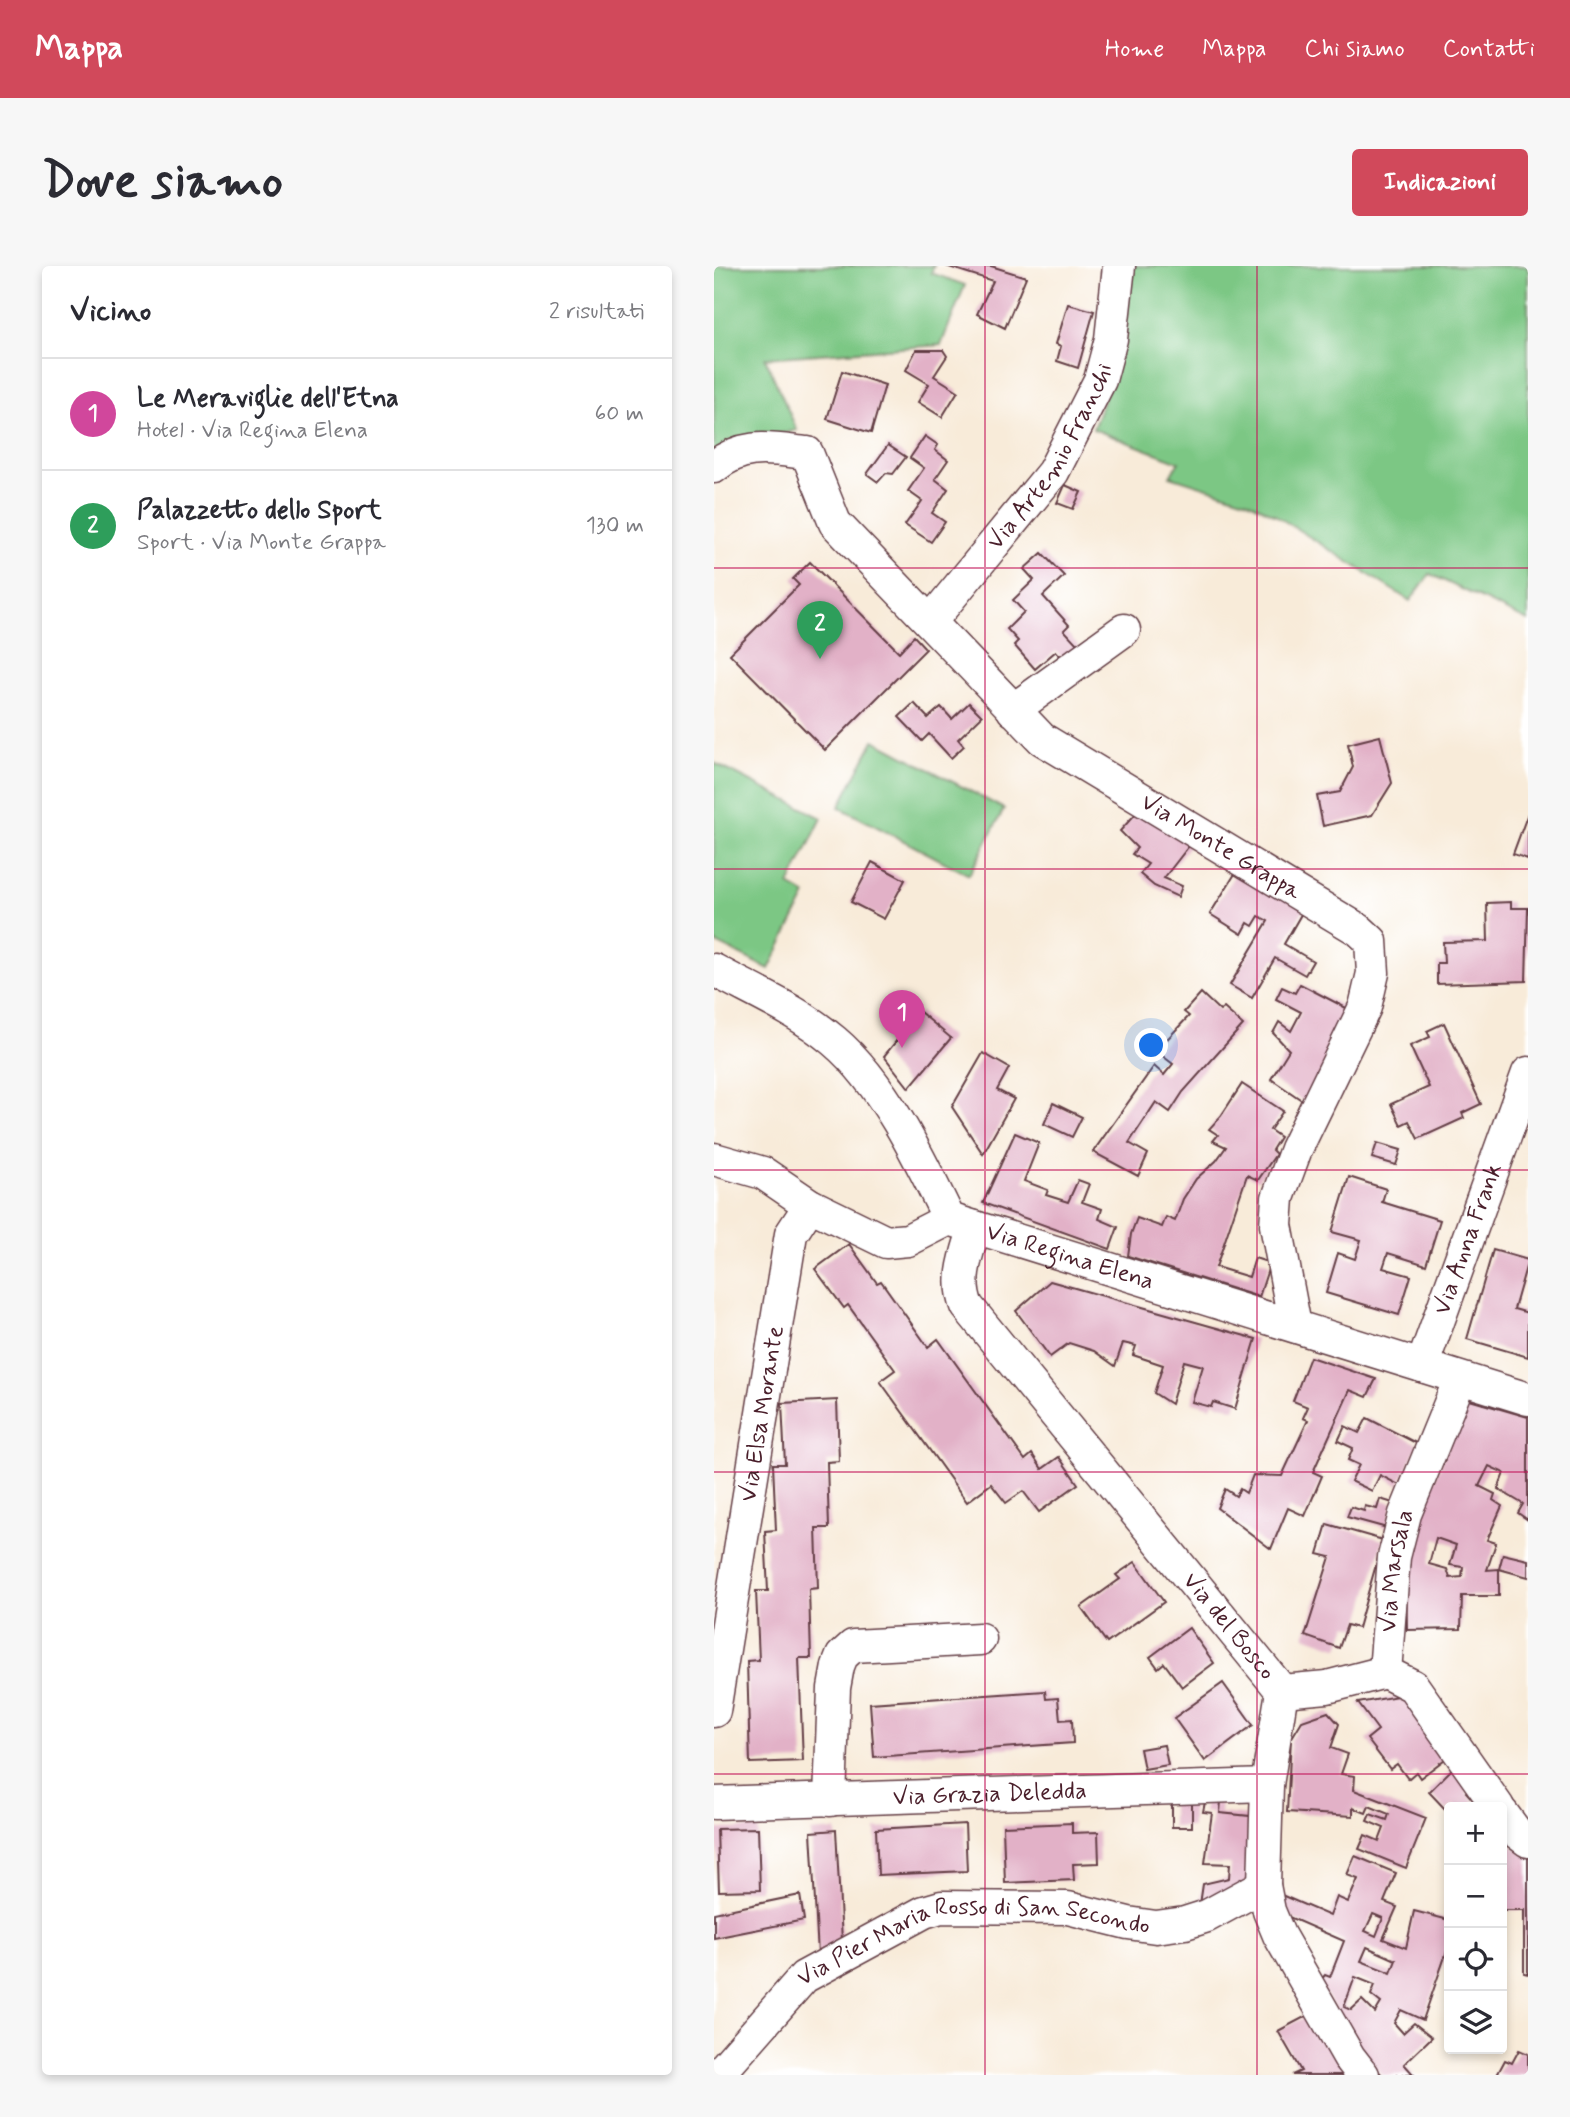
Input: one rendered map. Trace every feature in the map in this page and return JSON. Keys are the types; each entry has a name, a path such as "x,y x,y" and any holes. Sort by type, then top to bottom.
{"street":[{"name":"Via Artemio Franchi","path":"930,622 1053,472 1100,380 1111,339 1119,266"},
{"name":"Via Monte Grappa","path":"714,467 726,457 747,449 807,453 835,523 1042,739 1359,930 1370,941 1373,973 1365,1007 1296,1149 1278,1198 1276,1225 1295,1326"},
{"path":"1013,710 1124,630"},
{"name":"Via Regina Elena","path":"714,970 793,1013 833,1040 853,1060 915,1147 962,1223 1528,1399"},
{"name":"Via Anna Frank","path":"1422,1366 1528,1073"},
{"path":"714,1159 763,1173 810,1205 886,1242 908,1241 962,1223"},
{"name":"Via Elsa Morante","path":"714,1711 791,1234 810,1205"},
{"name":"Via del Bosco","path":"962,1223 961,1291 967,1306 1282,1690 1267,1785 1264,1885 1269,1911 1279,1935 1349,2057 1363,2075"},
{"name":"Via Marsala","path":"1385,1672 1394,1557 1405,1514 1460,1379"},
{"path":"830,1800 834,1688 842,1656 853,1646 980,1639"},
{"path":"1282,1690 1327,1687 1385,1672 1413,1686 1494,1802"},
{"name":"Via Grazia Deledda","path":"714,1803 1267,1785"},
{"path":"1507,1820 1516,1832 1528,1841"},
{"name":"Via Pier Maria Rosso di San Secondo","path":"718,2075 804,1977 924,1912 941,1907 1068,1908 1156,1927 1185,1923 1207,1916 1264,1885"}],"green space":[{"path":"714,266 934,266 931,273 965,285 941,345 765,358 797,430 714,451"},
{"path":"1132,266 1528,266 1528,621 1430,574 1410,601 1272,513 1248,501 1170,476 1179,462 1093,429 1121,351"},
{"path":"874,740 1004,809 969,875 839,807"},
{"path":"714,763 822,818 789,885 806,895 769,969 714,942"}],"building":[{"path":"946,266 991,266 1026,277 1005,328 977,314 993,281"},
{"path":"1068,304 1094,311 1078,368 1057,361 1061,346 1056,344"},
{"path":"916,350 943,350 947,356 934,376 958,391 942,417 918,402 929,384 906,370"},
{"path":"842,371 885,385 871,433 827,419"},
{"path":"925,436 938,445 935,450 948,460 935,479 948,489 932,513 945,522 931,542 905,525 922,501 908,491 924,468 910,458"},
{"path":"888,445 906,457 893,474 886,473 878,482 867,474"},
{"path":"1065,485 1081,492 1073,509 1057,503"},
{"path":"1042,553 1064,576 1043,596 1069,625 1064,630 1079,646 1062,658 1056,651 1035,669 1014,645 1018,641 1007,629 1024,612 1013,600 1034,580 1024,569"},
{"path":"810,562 899,652 914,636 926,649 825,750 730,654 799,585 793,579"},
{"path":"914,703 928,718 941,707 952,719 969,703 982,716 958,739 964,746 951,758 929,734 922,741 899,717"},
{"path":"1380,736 1392,783 1372,815 1323,826 1317,796 1340,792 1353,767 1348,744"},
{"path":"1139,810 1192,842 1164,878 1182,886 1178,897 1154,886 1140,874 1148,864 1132,854 1137,848 1120,831"},
{"path":"1528,813 1528,859 1513,854"},
{"path":"872,862 905,880 884,919 851,902"},
{"path":"1238,869 1304,909 1284,944 1313,961 1305,975 1275,958 1252,998 1230,985 1268,921 1259,916 1253,926 1248,923 1242,934 1210,914"},
{"path":"1511,902 1511,908 1528,908 1526,981 1437,984 1437,963 1444,963 1443,942 1488,941 1487,903"},
{"path":"1300,984 1352,1011 1306,1103 1271,1079 1289,1050 1273,1033 1279,1022 1291,1031 1301,1012 1276,999 1282,987 1295,993"},
{"path":"1201,993 1220,1011 1224,1008 1243,1025 1183,1092 1170,1112 1156,1102 1129,1143 1148,1154 1138,1176 1093,1152 1154,1066 1164,1075 1173,1064 1156,1051 1189,1016 1184,1012"},
{"path":"920,1012 951,1038 909,1088 884,1056"},
{"path":"1444,1023 1481,1104 1462,1113 1464,1118 1418,1139 1409,1121 1401,1125 1391,1104 1429,1087 1410,1046 1430,1037 1427,1031"},
{"path":"983,1053 1009,1068 997,1090 1014,1099 983,1154 952,1107"},
{"path":"1242,1084 1283,1111 1270,1130 1280,1137 1272,1150 1276,1154 1258,1180 1247,1175 1216,1267 1249,1277 1255,1258 1270,1263 1259,1297 1128,1256 1131,1234 1137,1218 1162,1227 1166,1217 1175,1221 1183,1199 1196,1179 1216,1161 1226,1147 1213,1141 1218,1135 1209,1129"},
{"path":"1053,1103 1082,1117 1072,1137 1044,1124"},
{"path":"1015,1133 1039,1143 1024,1181 1048,1190 1046,1195 1068,1202 1078,1180 1089,1184 1082,1202 1102,1209 1099,1219 1118,1227 1110,1249 983,1203"},
{"path":"1377,1143 1401,1150 1396,1165 1372,1158"},
{"path":"1349,1177 1386,1189 1382,1202 1440,1220 1426,1265 1388,1253 1383,1268 1411,1276 1399,1315 1326,1293 1338,1253 1355,1259 1361,1240 1332,1232"},
{"path":"849,1244 877,1283 881,1281 928,1347 938,1339 1025,1460 1032,1454 1042,1469 1059,1457 1078,1484 1039,1512 1023,1491 1006,1503 991,1484 967,1502 880,1381 895,1370 848,1305 844,1308 815,1269"},
{"path":"1493,1250 1528,1260 1514,1309 1528,1313 1528,1357 1467,1339"},
{"path":"1050,1281 1256,1339 1235,1409 1213,1402 1211,1407 1192,1402 1203,1366 1184,1361 1171,1404 1154,1393 1163,1365 1133,1355 1136,1346 1123,1343 1115,1366 1094,1351 1069,1343 1050,1357 1016,1311"},
{"path":"1310,1357 1376,1379 1367,1397 1350,1390 1313,1472 1322,1476 1305,1516 1288,1508 1271,1549 1217,1508 1225,1489 1236,1496 1240,1489 1246,1493 1253,1475 1282,1476 1308,1420 1303,1418 1308,1407 1293,1401"},
{"path":"1466,1399 1528,1417 1528,1520 1518,1513 1523,1504 1498,1489 1504,1473 1489,1466 1479,1486 1495,1494 1493,1500 1502,1506 1487,1540 1496,1543 1487,1570 1499,1569 1499,1596 1462,1596 1461,1629 1407,1630 1406,1565 1420,1518","holes":["1436,1538 1456,1545 1450,1565 1463,1567 1462,1577 1450,1578 1447,1569 1429,1564"]},
{"path":"837,1400 839,1461 827,1462 829,1528 816,1528 818,1588 809,1589 811,1658 799,1658 803,1761 750,1763 747,1661 759,1660 756,1591 768,1591 765,1531 776,1530 773,1464 785,1464 782,1403"},
{"path":"1367,1418 1418,1444 1399,1485 1380,1475 1372,1491 1351,1481 1359,1465 1348,1460 1353,1448 1338,1441 1345,1426 1359,1433"},
{"path":"1380,1499 1393,1503 1387,1528 1347,1517 1351,1507 1364,1511 1365,1506 1377,1509"},
{"path":"1327,1524 1383,1540 1358,1628 1347,1625 1339,1648 1305,1636 1330,1557 1318,1554"},
{"path":"1503,1554 1528,1560 1528,1577 1499,1569"},
{"path":"1135,1562 1164,1602 1107,1643 1081,1607 1120,1579 1116,1575"},
{"path":"1189,1628 1214,1663 1182,1687 1164,1663 1158,1668 1150,1657"},
{"path":"1223,1683 1253,1725 1205,1761 1174,1718"},
{"path":"1045,1691 1046,1699 1058,1698 1060,1720 1072,1719 1073,1743 874,1757 870,1703"},
{"path":"1403,1695 1449,1756 1420,1778 1416,1772 1408,1779 1397,1764 1390,1769 1367,1739 1378,1730 1358,1703"},
{"path":"1328,1712 1339,1724 1331,1748 1348,1754 1341,1774 1355,1776 1354,1790 1426,1818 1406,1868 1359,1849 1365,1835 1379,1841 1384,1828 1367,1821 1370,1814 1387,1820 1389,1814 1369,1806 1366,1813 1353,1808 1353,1816 1287,1812 1291,1739 1302,1721"},
{"path":"1164,1745 1168,1765 1144,1769 1140,1749"},
{"path":"1456,1765 1472,1786 1466,1792 1475,1802 1444,1802 1444,1808 1429,1792"},
{"path":"1221,1801 1220,1813 1260,1817 1250,1882 1199,1911 1203,1884 1229,1878 1230,1864 1205,1863 1212,1813 1203,1812 1205,1802"},
{"path":"1172,1803 1192,1803 1192,1827 1172,1827"},
{"path":"1072,1823 1072,1833 1098,1832 1099,1863 1073,1864 1074,1880 1005,1883 1003,1826"},
{"path":"965,1824 967,1871 878,1875 876,1829"},
{"path":"758,1828 760,1890 719,1891 717,1829"},
{"path":"836,1830 842,1941 818,1954 811,1832"},
{"path":"1507,1843 1528,1856 1528,1974 1524,1973 1524,1910 1507,1910"},
{"path":"1355,1856 1396,1873 1384,1902 1397,1907 1383,1939 1406,1948 1414,1911 1444,1919 1444,1959 1423,2020 1401,2010 1394,2023 1403,2033 1414,2023 1432,2037 1404,2064 1414,2075 1382,2075 1360,2051 1319,1982 1325,1975 1330,1977 1344,1941 1282,1914 1279,1894 1330,1916 1337,1897 1348,1902 1358,1879 1347,1875","holes":["1373,1914 1383,1918 1376,1936 1365,1931","1367,1947 1396,1960 1391,1973 1361,1961","1355,1977 1375,1985 1371,1995 1381,2003 1375,2013 1362,2000 1351,2010 1344,2007"]},
{"path":"800,1895 804,1920 714,1938 714,1913"},
{"path":"1312,2013 1347,2075 1292,2075 1301,2071 1278,2031"},
{"path":"1519,2050 1528,2054 1528,2075 1497,2075 1505,2060 1512,2063"}],"place":[{"name":"Palazzetto dello Sport","path":"820,659"},
{"name":"Le Meraviglie dell'Etna","path":"902,1048"}]}
